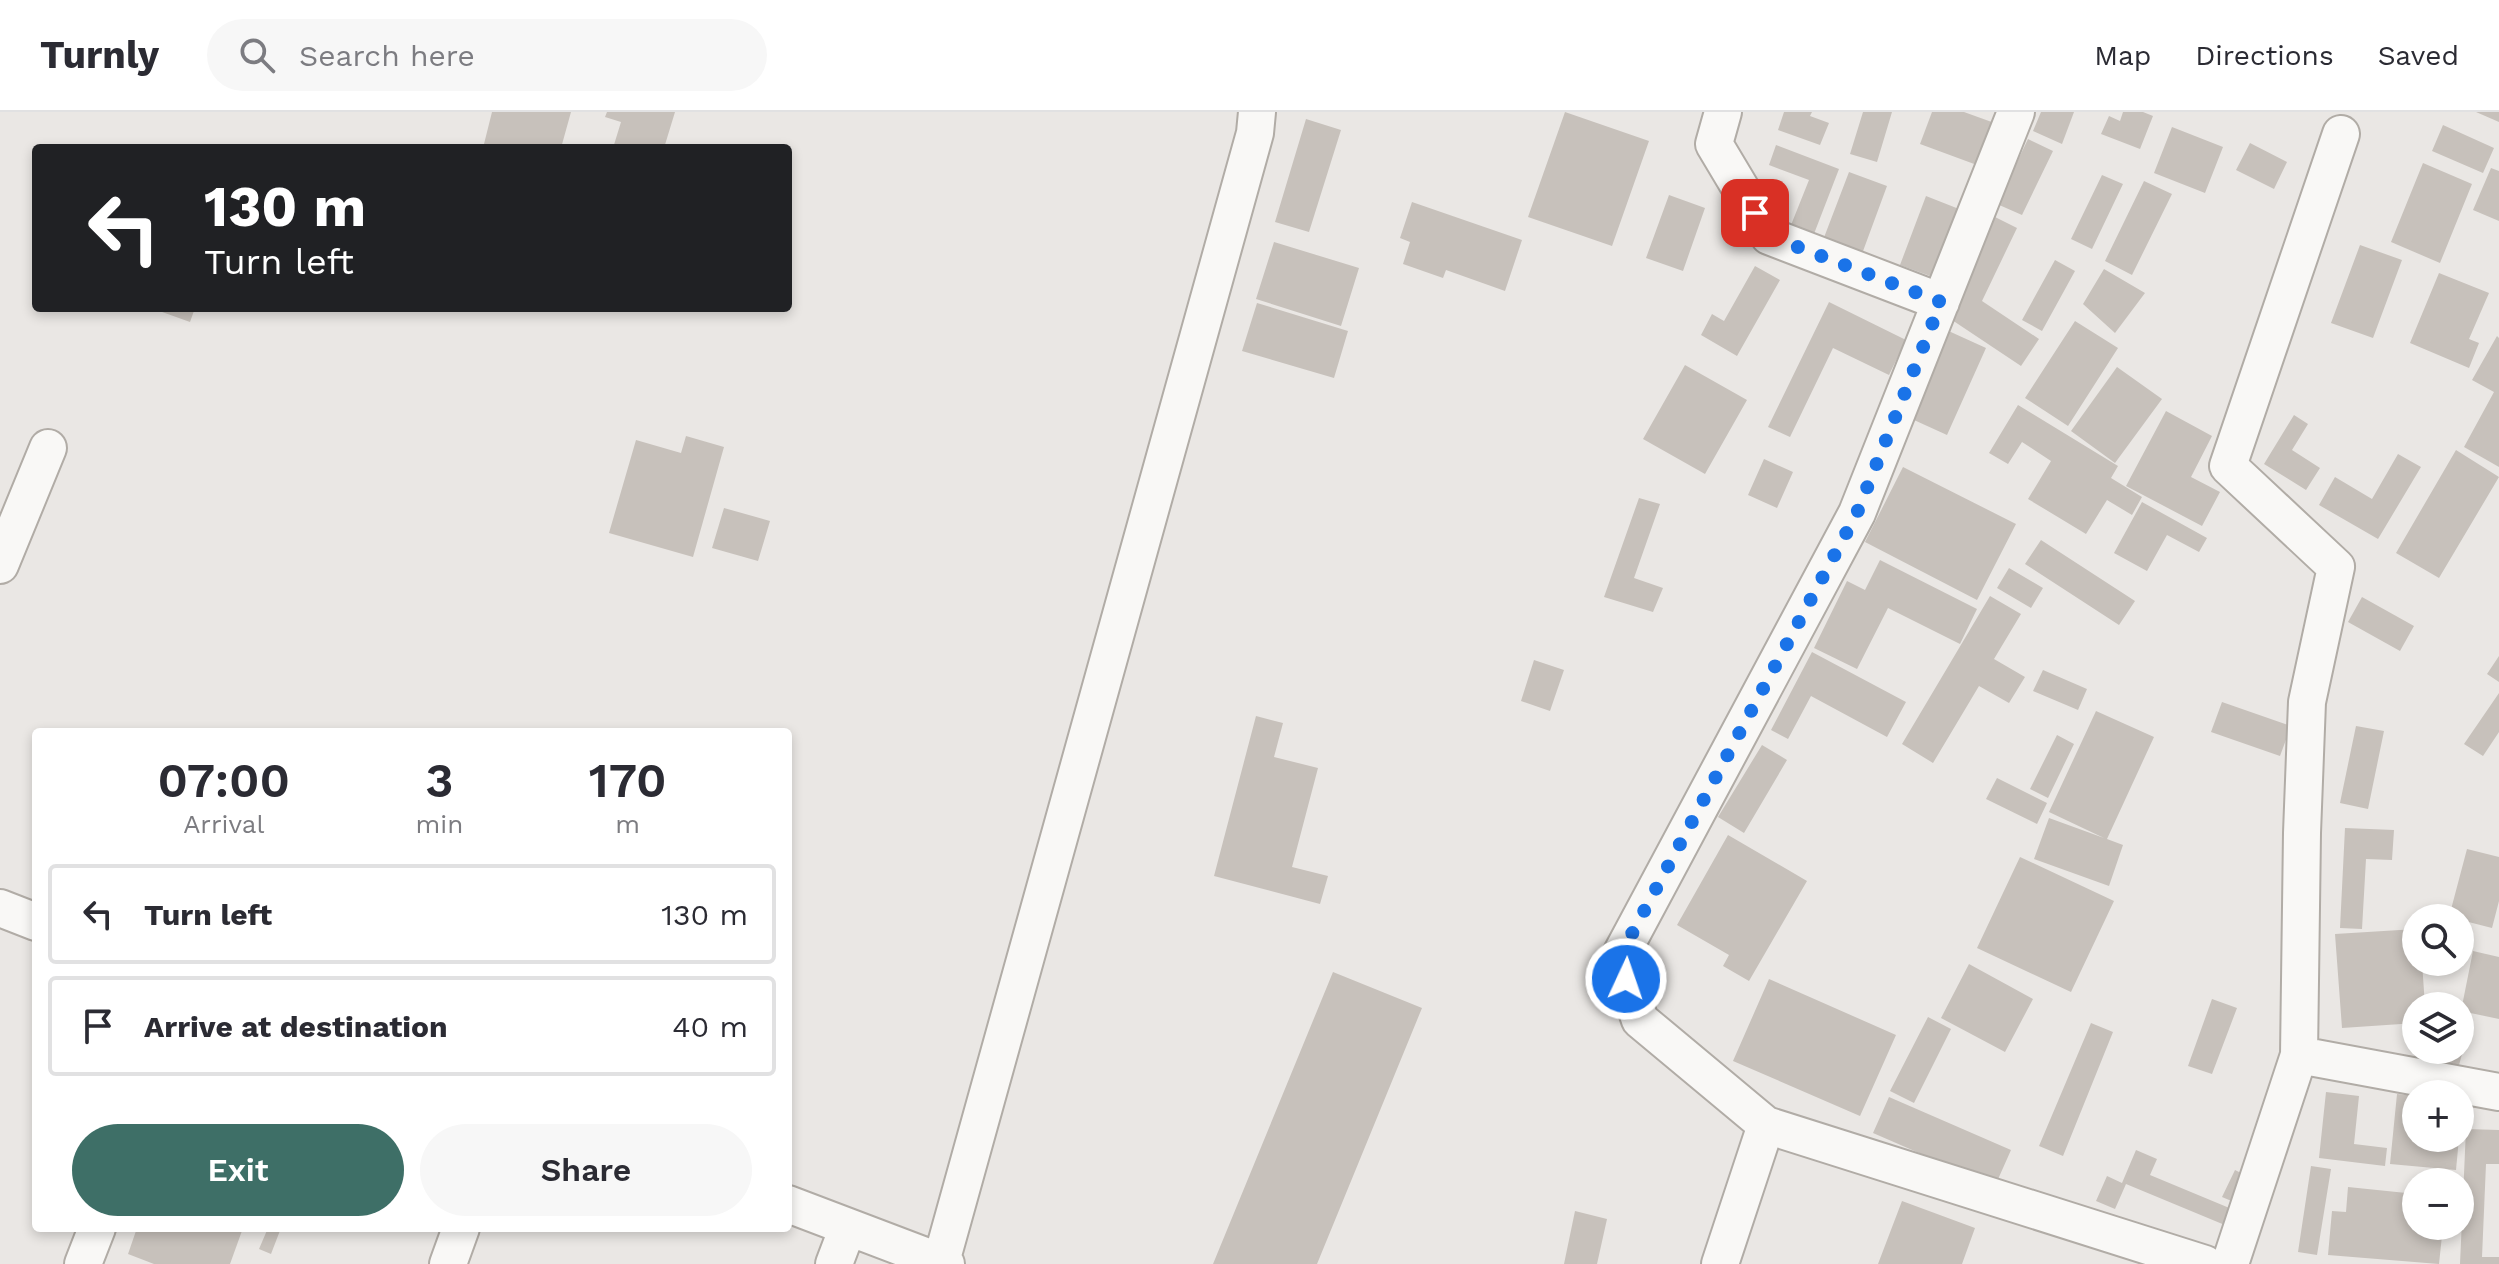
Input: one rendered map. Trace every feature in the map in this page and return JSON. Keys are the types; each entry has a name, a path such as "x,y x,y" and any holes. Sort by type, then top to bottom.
{"street":[{"path":"792,1206 944,1263 1255,133 1257,112"},
{"path":"1723,112 1714,144 1769,236 1941,302"},
{"path":"2016,112 1857,513 1619,958 1640,1020 1766,1125 2205,1264"},
{"path":"2230,1264 2299,1055 2307,702 2336,567 2228,466 2341,134"},
{"path":"0,565 48,448"},
{"path":"0,908 32,920"},
{"path":"2299,1055 2499,1092"},
{"path":"1720,1264 1766,1125"},
{"path":"834,1264 848,1227"},
{"path":"83,1264 95,1232"},
{"path":"448,1264 460,1232"}],"building":[{"path":"492,112 571,112 562,144 484,144"},
{"path":"607,112 675,112 665,144 614,144 621,122 605,117"},
{"path":"1565,112 1649,141 1612,246 1528,217"},
{"path":"1784,112 1812,112 1810,116 1829,123 1820,145 1778,130"},
{"path":"1863,112 1892,112 1877,162 1850,154"},
{"path":"1932,112 1964,112 2000,125 1985,168 1920,144"},
{"path":"2041,112 2074,112 2062,144 2033,131"},
{"path":"2123,112 2143,112 2153,116 2140,149 2101,134 2109,116 2120,121"},
{"path":"2476,112 2499,112 2499,122"},
{"path":"1306,119 1341,130 1309,232 1275,222"},
{"path":"2443,125 2494,148 2483,173 2432,151"},
{"path":"2172,127 2223,147 2205,193 2154,173"},
{"path":"2028,139 2053,151 2022,215 1997,204"},
{"path":"2250,143 2287,162 2274,189 2236,170"},
{"path":"1776,145 1839,169 1812,239 1789,230 1809,180 1769,165"},
{"path":"2423,163 2472,184 2440,263 2391,242"},
{"path":"2491,168 2499,171 2499,221 2473,210"},
{"path":"1849,172 1887,186 1859,262 1820,248"},
{"path":"2102,175 2123,184 2092,249 2071,239"},
{"path":"2144,181 2172,194 2132,275 2105,261"},
{"path":"1669,195 1705,208 1683,271 1646,258"},
{"path":"1926,196 1959,209 1933,277 1900,265"},
{"path":"1412,202 1522,240 1505,291 1446,270 1443,278 1403,264 1410,242 1400,238"},
{"path":"1991,215 2017,228 1982,301 2039,339 2021,366 1946,316"},
{"path":"1274,242 1359,268 1341,326 1256,299"},
{"path":"2360,245 2402,260 2373,338 2331,323"},
{"path":"2055,260 2075,271 2042,331 2022,320"},
{"path":"1755,266 1780,280 1737,356 1701,335 1712,314 1724,321"},
{"path":"2104,269 2145,293 2115,333 2083,304"},
{"path":"2439,273 2489,293 2469,339 2479,343 2469,368 2410,343"},
{"path":"1829,302 1906,340 1889,375 1833,348 1790,437 1768,427"},
{"path":"1257,303 1348,331 1334,378 1242,351"},
{"path":"162,312 194,312 190,322"},
{"path":"2075,321 2118,348 2068,426 2025,398"},
{"path":"1942,328 1986,348 1947,435 1903,415"},
{"path":"2497,336 2499,467 2464,447 2494,392 2472,380"},
{"path":"1685,365 1747,400 1705,474 1643,439"},
{"path":"2117,367 2162,399 2115,463 2071,431"},
{"path":"2018,405 2118,466 2111,478 2142,497 2132,515 2107,500 2086,534 2028,499 2051,461 2022,442 2008,464 1989,453"},
{"path":"2166,411 2212,436 2191,477 2220,492 2202,526 2126,486"},
{"path":"2294,415 2308,424 2292,450 2320,468 2306,490 2264,464"},
{"path":"686,436 724,447 693,557 609,533 636,440 681,453"},
{"path":"2456,450 2499,477 2439,578 2396,553"},
{"path":"2398,454 2421,467 2378,539 2319,505 2335,477 2372,499"},
{"path":"1764,459 1793,472 1777,508 1748,495"},
{"path":"1903,467 2016,524 1977,600 1865,542"},
{"path":"1639,498 1660,504 1634,578 1663,588 1653,612 1604,597"},
{"path":"2142,502 2207,538 2199,552 2167,535 2147,571 2114,553"},
{"path":"724,508 770,521 758,561 712,548"},
{"path":"2041,540 2135,601 2119,625 2025,564"},
{"path":"1880,560 1977,609 1960,644 1888,608 1857,669 1814,648 1847,581 1865,590"},
{"path":"2009,568 2043,588 2031,608 1997,588"},
{"path":"1990,596 2021,614 1994,659 2025,677 2009,703 1979,686 1933,763 1902,744"},
{"path":"2362,597 2414,626 2400,651 2348,622"},
{"path":"1812,652 1906,702 1887,737 1811,696 1788,739 1771,730"},
{"path":"2499,656 2499,682 2487,674"},
{"path":"1534,660 1564,670 1550,711 1521,701"},
{"path":"2043,670 2087,689 2078,710 2033,691"},
{"path":"2499,693 2499,732 2483,756 2464,744"},
{"path":"2222,702 2291,726 2280,756 2211,732"},
{"path":"2096,711 2154,737 2107,839 2123,845 2109,886 2034,859 2049,818 2104,838 2049,812"},
{"path":"1256,716 1283,723 1274,757 1318,768 1292,867 1328,876 1320,904 1214,876"},
{"path":"2356,726 2384,731 2368,809 2340,803"},
{"path":"2057,735 2074,744 2048,798 2030,789"},
{"path":"1762,745 1787,760 1744,833 1718,817"},
{"path":"1997,778 2047,803 2037,824 1986,799"},
{"path":"2345,828 2394,830 2392,860 2366,859 2362,929 2340,928"},
{"path":"1728,835 1807,881 1749,981 1723,966 1729,955 1677,925"},
{"path":"2467,849 2499,857 2499,901 2492,928 2474,923 2474,904 2452,904"},
{"path":"2020,857 2114,901 2071,992 1977,948"},
{"path":"2402,930 2402,976 2423,976 2424,992 2402,992 2402,1024 2342,1028 2335,934"},
{"path":"2474,951 2499,957 2499,1019 2474,1014 2474,992 2465,992 2468,976 2474,976"},
{"path":"1969,964 2033,999 2005,1052 1941,1018"},
{"path":"1333,972 1422,1008 1317,1264 1213,1264"},
{"path":"1769,979 1896,1035 1860,1116 1733,1061"},
{"path":"2212,999 2237,1008 2212,1074 2188,1066"},
{"path":"1928,1017 1951,1029 1914,1103 1890,1091"},
{"path":"2091,1023 2113,1032 2063,1156 2039,1146"},
{"path":"2326,1092 2359,1096 2354,1144 2387,1148 2385,1166 2319,1158"},
{"path":"2397,1094 2402,1095 2402,1152 2458,1152 2456,1168 2390,1164"},
{"path":"1889,1097 2011,1150 1995,1186 1873,1133"},
{"path":"2474,1129 2499,1130 2499,1164 2486,1164 2482,1257 2499,1257 2499,1264 2460,1264 2461,1240 2474,1240 2474,1168 2464,1168 2465,1152 2474,1152"},
{"path":"2136,1150 2157,1159 2150,1175 2239,1212 2232,1228 2126,1184 2115,1209 2096,1201 2107,1176 2122,1183"},
{"path":"2311,1166 2331,1169 2317,1255 2298,1252"},
{"path":"2235,1170 2253,1179 2241,1205 2222,1197"},
{"path":"2348,1187 2402,1193 2402,1240 2442,1240 2439,1264 2328,1255 2332,1211 2346,1212"},
{"path":"1902,1201 1975,1228 1962,1264 1878,1264"},
{"path":"1575,1211 1607,1219 1597,1264 1564,1264"},
{"path":"136,1232 242,1232 230,1264 154,1264 128,1254"},
{"path":"266,1232 279,1232 271,1254 259,1249"}],"route":[{"path":"1626,979 1619,958 1857,513 1941,302 1769,236 1755,213"}]}
